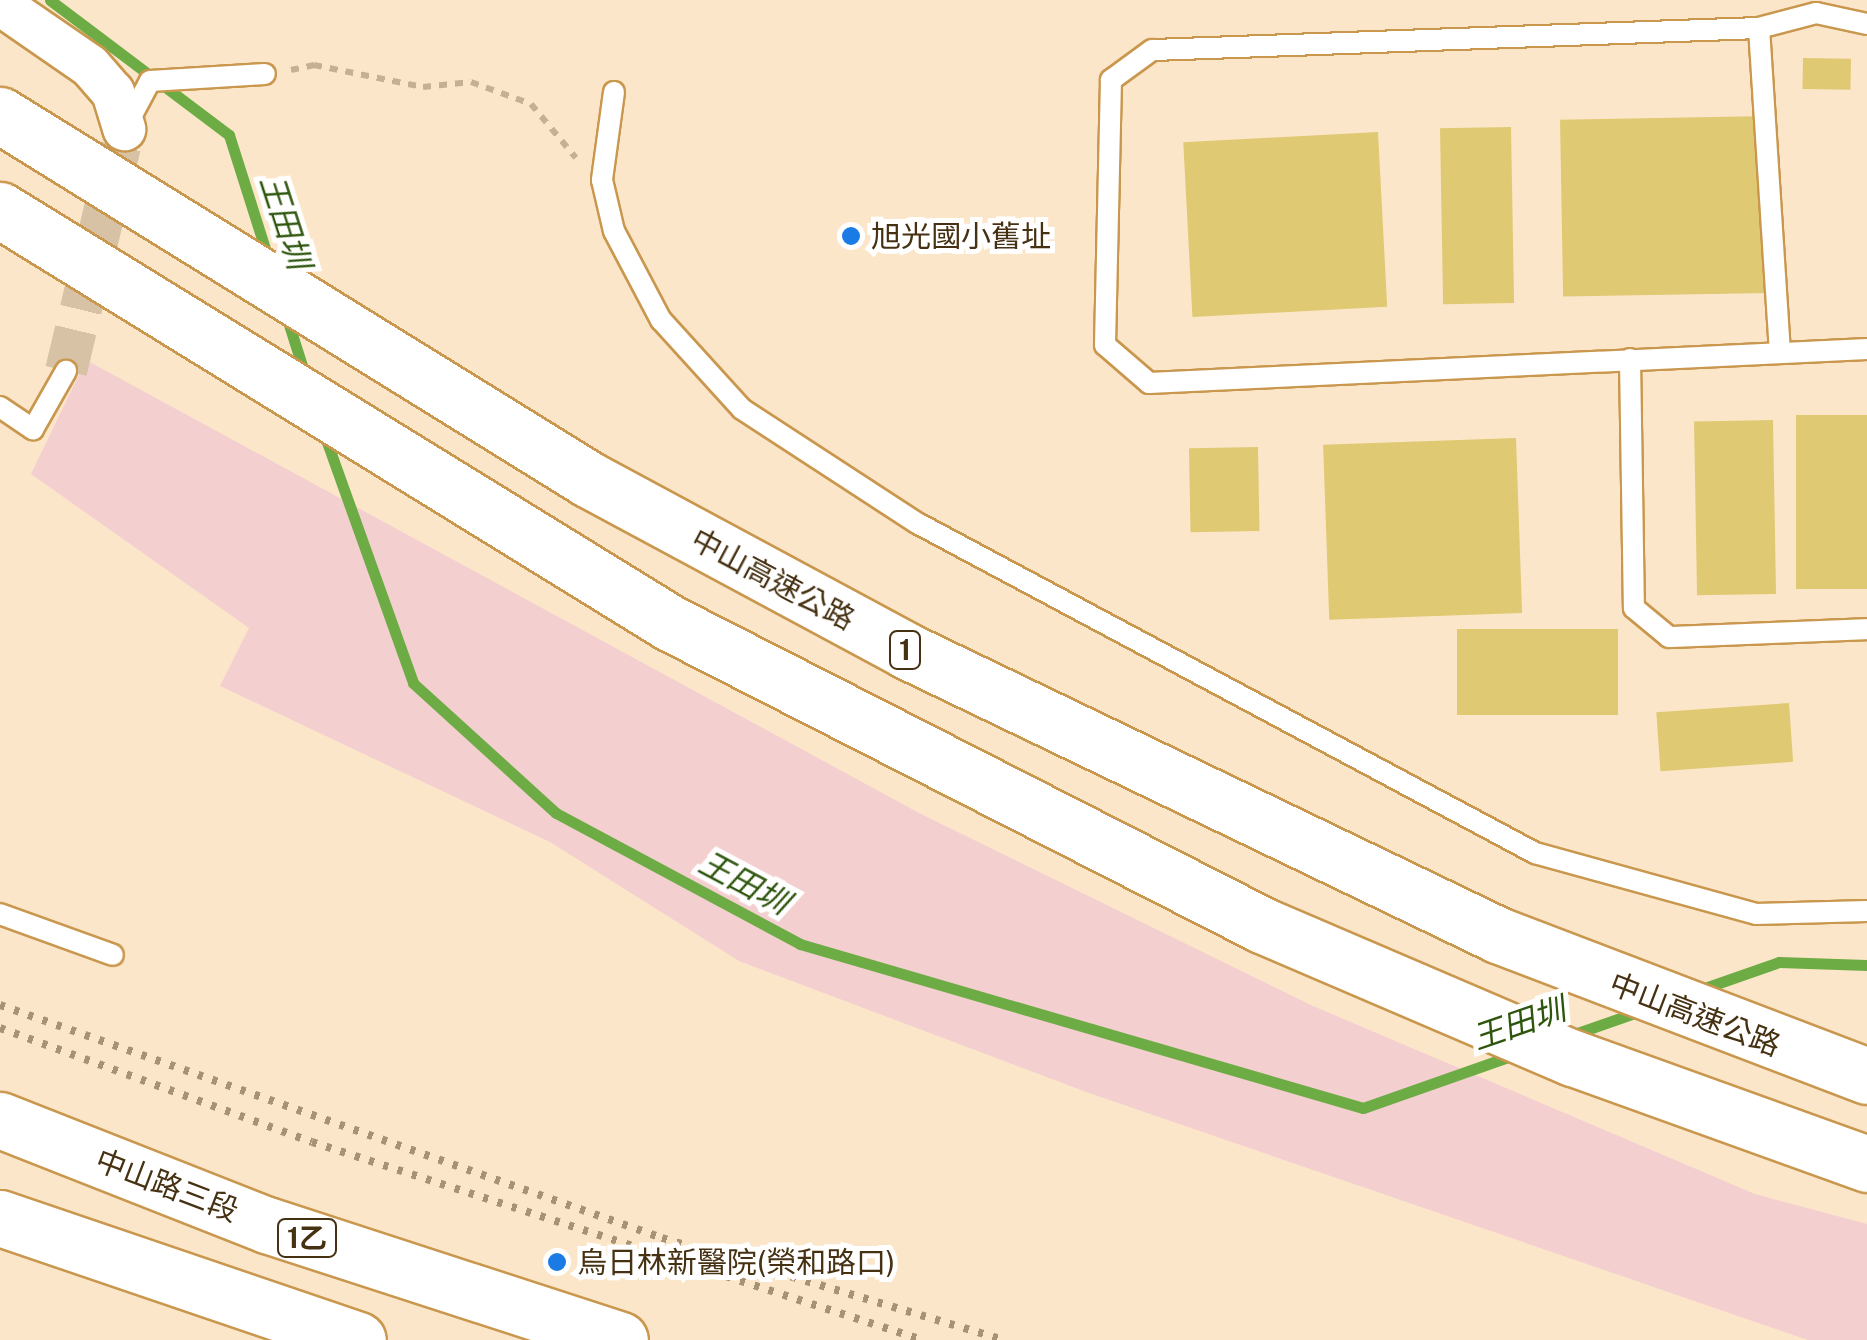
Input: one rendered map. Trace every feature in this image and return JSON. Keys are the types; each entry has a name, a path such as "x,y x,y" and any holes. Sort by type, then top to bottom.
{"main road":[{"name":"中山高速公路","path":"0,115 588,479 907,651 1498,935 1867,1076"},
{"path":"0,210 670,623 1262,924 1573,1058 1867,1164"},
{"name":"中山路三段","path":"0,1120 267,1224 620,1340"},
{"path":"0,1218 358,1340"}],"street":[{"path":"0,4 90,66 113,92 124,130"}],"lane":[{"path":"1867,24 1816,13 1759,28 1152,50 1111,80 1105,346 1148,383 1867,349"},
{"path":"1759,28 1780,352"},
{"path":"124,130 150,81 265,74"},
{"path":"614,92 602,180 614,231 661,320 742,409 917,524 1535,853 1756,914 1867,910"},
{"path":"1630,359 1634,608 1669,637 1867,628"},
{"path":"0,408 33,430 66,371"},
{"path":"0,914 113,955"}],"path":[{"path":"265,74 314,65 423,87 472,82 530,104 580,166"}],"shaded area":[{"path":"86,360 921,814 1313,1006 1755,1194 1867,1224 1867,1340 1808,1340 1089,1093 739,961 550,842 220,686 249,628 31,474"}],"building":[{"path":"1803,58 1851,59 1850,90 1802,89"},
{"path":"1768,116 1771,293 1563,297 1560,120"},
{"path":"1511,127 1514,303 1443,304 1440,128"},
{"path":"1378,132 1387,307 1192,317 1183,142"},
{"path":"1796,415 1867,415 1867,589 1796,589"},
{"path":"1773,420 1776,594 1697,595 1694,421"},
{"path":"1516,438 1522,613 1329,620 1323,445"},
{"path":"1258,447 1259,531 1190,532 1189,448"},
{"path":"1457,629 1618,629 1618,715 1457,715"},
{"path":"1789,703 1793,762 1660,771 1656,712"}],"waterway":[{"name":"王田圳","path":"50,0 229,135 269,261"},
{"name":"王田圳","path":"285,312 305,375"},
{"name":"王田圳","path":"323,431 413,683 556,813 800,944 1363,1108 1516,1054"},
{"name":"王田圳","path":"1699,990 1779,962 1867,965"},
{"name":"王田圳","path":"1566,1037 1643,1010"}],"tunnel":[{"path":"66,371 124,129"}],"railway":[{"path":"0,1005 662,1238 1004,1340"},
{"path":"0,1028 312,1142 923,1340"}],"place":[{"name":"旭光國小舊址","path":"851,236"},
{"name":"烏日林新醫院(榮和路口)","path":"557,1262"}]}
